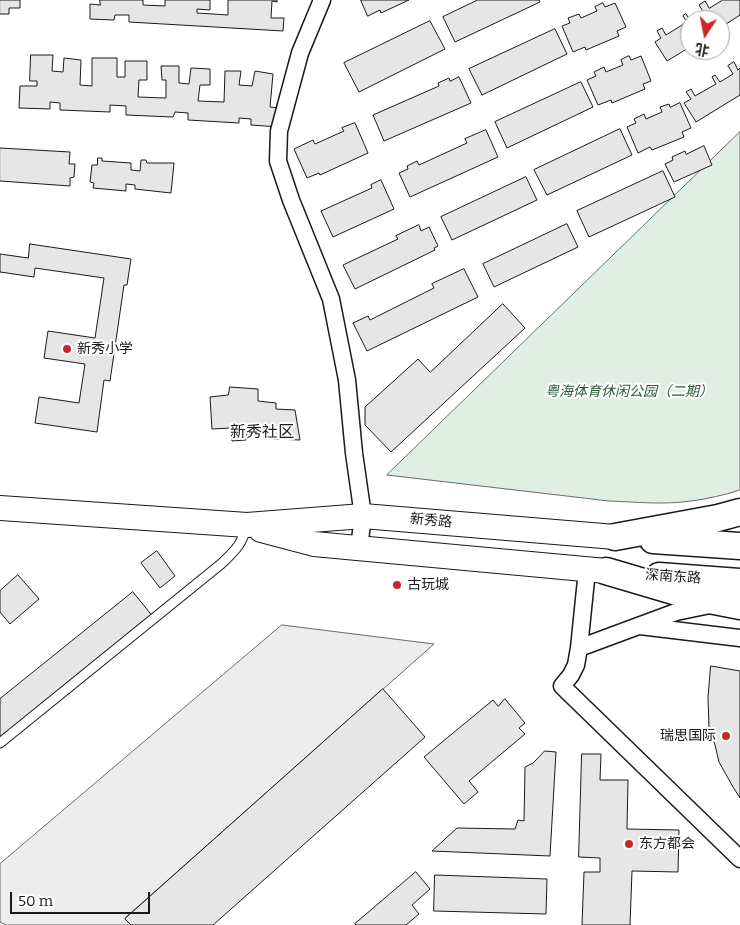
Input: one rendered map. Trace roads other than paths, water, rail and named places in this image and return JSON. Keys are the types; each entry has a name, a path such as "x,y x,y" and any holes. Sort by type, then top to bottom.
{"main road":[{"name":"新秀路","path":"0,508 247,525 363,516 615,537"},
{"path":"615,537 718,518 740,512"},
{"name":"新秀路","path":"247,525 314,544 596,571"},
{"path":"615,537 740,546"},
{"path":"596,571 732,605"},
{"name":"深南东路","path":"596,571 740,582"}],"street":[{"path":"322,0 300,54 280,131 278,161 291,200 331,299 347,380 354,453 363,516 359,548"},
{"path":"596,571 576,665 562,686 740,859"},
{"path":"579,648 676,612 732,605"},
{"path":"638,626 740,638"}],"lane":[{"path":"0,743 221,564 236,550 243,538 247,525"}],"place":[{"name":"新秀小学","path":"67,349"},
{"name":"古玩城","path":"397,585"},
{"name":"瑞思国际","path":"726,736"},
{"name":"东方都会","path":"629,844"}],"district":[{"name":"新秀社区","path":"262,433"}],"park label":[{"name":"粤海体育休闲公园（二期）","path":"629,392"}]}
